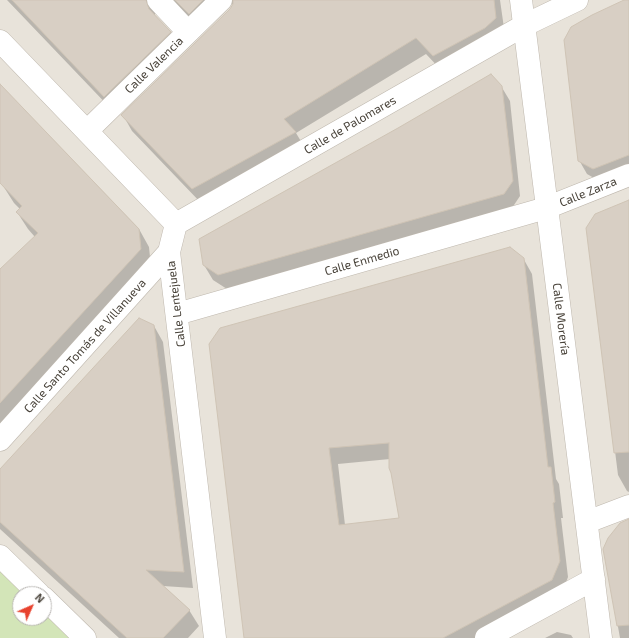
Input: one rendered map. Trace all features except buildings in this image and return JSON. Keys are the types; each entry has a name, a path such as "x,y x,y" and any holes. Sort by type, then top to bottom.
{"street":[{"path":"158,0 188,32"},
{"name":"Calle Valencia","path":"86,131 221,0"},
{"name":"Calle Morería","path":"521,0 601,638"},
{"name":"Calle de Palomares","path":"176,224 524,26 578,0"},
{"path":"0,41 176,224"},
{"name":"Calle Zarza","path":"546,208 629,175"},
{"name":"Calle Enmedio","path":"177,314 546,208"},
{"name":"Calle Lentejuela","path":"176,224 169,252 215,638"},
{"name":"Calle Santo Tomás de Villanueva","path":"0,440 169,252"},
{"path":"586,522 629,506"},
{"path":"0,556 31,586"},
{"path":"486,638 594,579"},
{"path":"52,606 85,638"}],"shaded area":[{"path":"0,0 629,0 629,638 0,638"}],"green space":[{"path":"0,561 24,586 12,586 12,626 52,626 52,614 75,638 0,638"}]}
